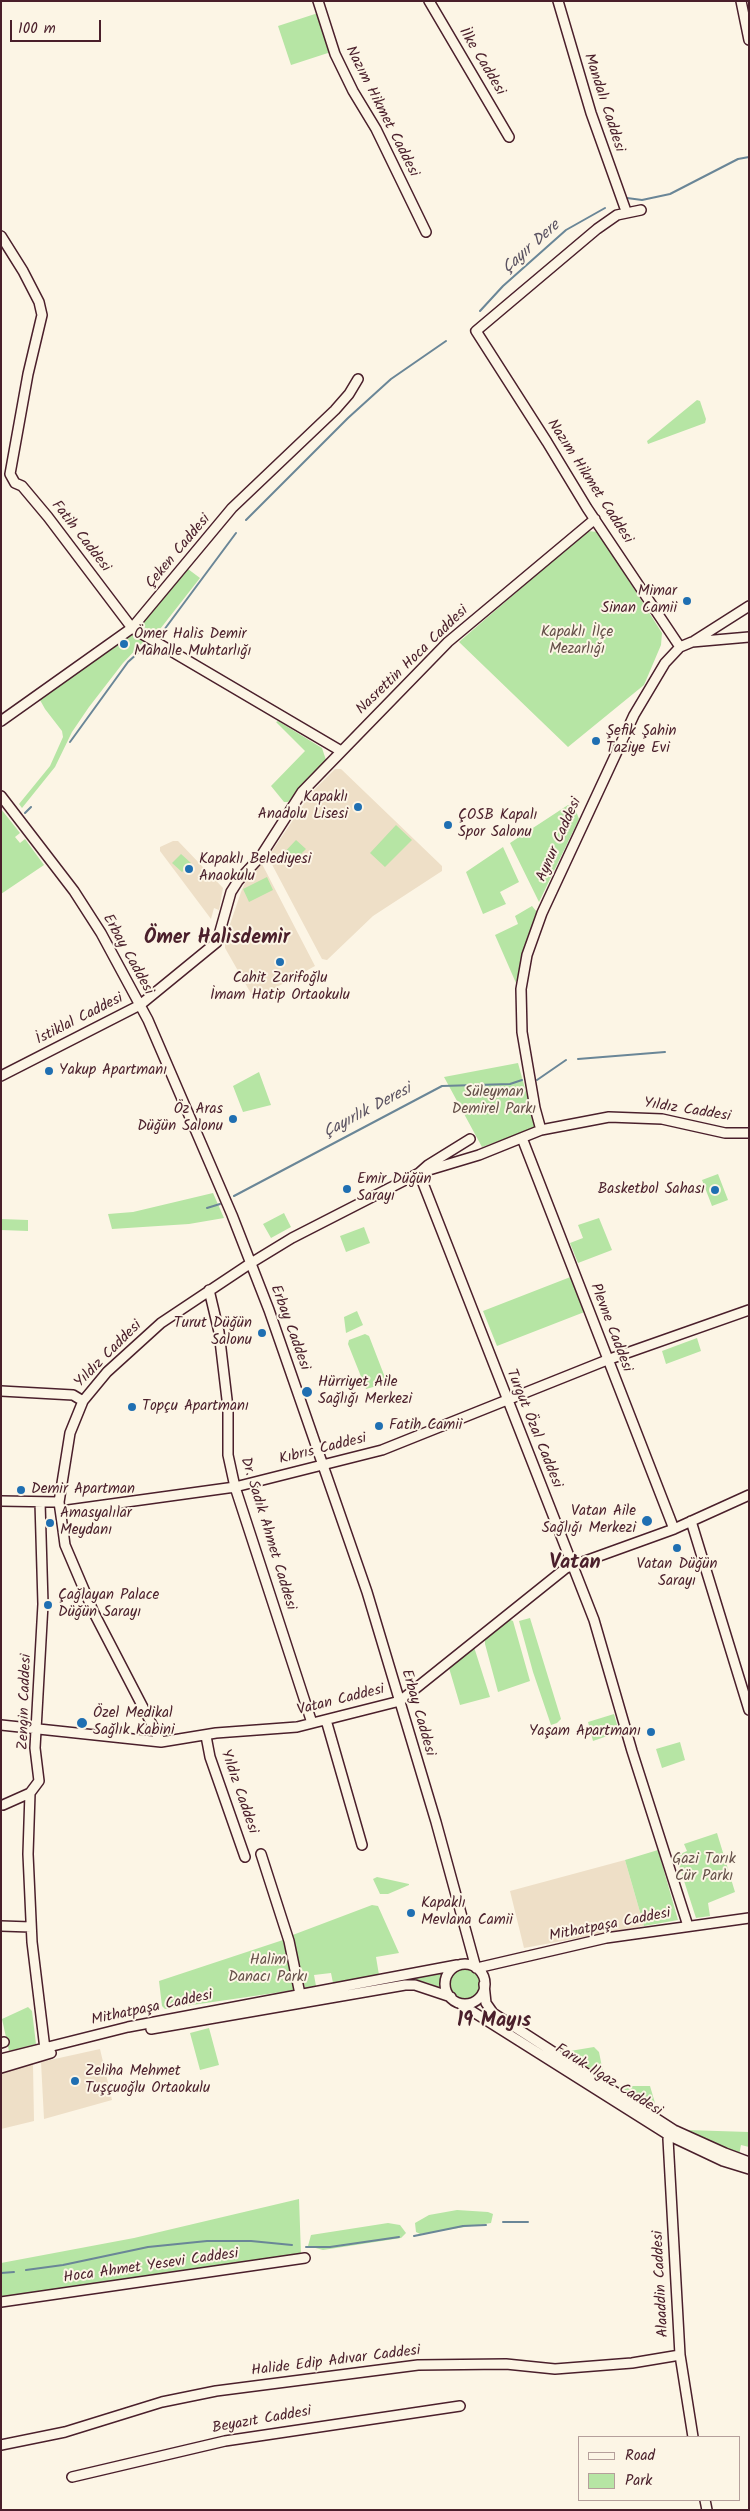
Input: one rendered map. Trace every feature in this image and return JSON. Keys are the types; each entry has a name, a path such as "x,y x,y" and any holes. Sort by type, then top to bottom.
{"street":[{"name":"Nazım Hikmet Caddesi","path":"318,1 335,54 353,91 376,129 426,232"},
{"name":"İlke Caddesi","path":"429,1 510,137"},
{"name":"Mandalı Caddesi","path":"558,1 590,113 626,212"},
{"path":"741,1 749,40"},
{"path":"626,212 641,210"},
{"name":"Nazım Hikmet Caddesi","path":"626,212 596,229 476,331 595,519 680,647"},
{"name":"Fatih Caddesi","path":"1,236 23,271 39,302 42,315 28,374 10,474 15,483 22,486 48,517 132,628 341,751"},
{"name":"Çeken Caddesi","path":"1,721 132,628 232,508 334,410 349,394 358,379"},
{"name":"Nasrettin Hoca Caddesi","path":"302,792 448,642 595,519"},
{"path":"692,642 749,606"},
{"name":"Aynur Caddesi","path":"541,1130 535,1108 522,1032 522,978 527,955 542,913 634,714 665,663 680,647 692,642 749,637"},
{"name":"İstiklal Caddesi","path":"1,1076 140,1005 217,942 231,892 238,881 261,856 302,792"},
{"name":"Erbay Caddesi","path":"1,796 74,891 101,933 140,1005 232,1215 251,1263 367,1592 477,1968"},
{"name":"Yıldız Caddesi","path":"161,1742 94,1613 66,1545 60,1507 68,1442 83,1400 144,1337 209,1290 292,1238 420,1174 479,1156 541,1130 600,1119 631,1117 662,1119 725,1133 749,1133"},
{"name":"Yıldız Caddesi","path":"420,1174 428,1165 470,1138"},
{"name":"Plevne Caddesi","path":"522,1138 674,1529"},
{"name":"Turgut Özal Caddesi","path":"420,1174 597,1629 632,1751 688,1926"},
{"name":"Dr. Sadık Ahmet Caddesi","path":"209,1290 219,1332 228,1408 228,1455 236,1487 312,1723"},
{"name":"Kıbrıs Caddesi","path":"1,1501 40,1502 60,1507 236,1487 323,1466 382,1450 607,1360 749,1310"},
{"path":"1,1391 73,1395 83,1400"},
{"name":"Vatan Caddesi","path":"1,1725 161,1742 297,1727 400,1701 572,1566 674,1529 749,1495"},
{"name":"Zengin Caddesi","path":"40,1502 42,1604 36,1748 39,1781 30,1793 28,1854 32,1927 45,2049"},
{"path":"691,1521 749,1710"},
{"path":"326,1720 362,1845"},
{"name":"Yıldız Caddesi","path":"206,1736 210,1757 246,1857"},
{"path":"2,1805 30,1793"},
{"path":"2,1805 29,1804"},
{"name":"Yıldız Caddesi","path":"261,1854 289,1941 300,1994"},
{"name":"Mithatpaşa Caddesi","path":"477,1968 606,1938 749,1918"},
{"path":"1,1926 32,1927"},
{"path":"457,1965 470,1965 477,1968 484,1984 483,1990 476,1999 465,2003 450,1997 445,1986 448,1974 457,1965"},
{"name":"Mithatpaşa Caddesi","path":"1,2059 128,2027 457,1965"},
{"name":"Faruk Ilgaz Caddesi","path":"484,1984 486,2003 493,2014 672,2133 749,2162"},
{"name":"Mithatpaşa Caddesi","path":"1,2068 126,2033 405,1985 415,1985 450,1997"},
{"name":"Faruk Ilgaz Caddesi","path":"459,2002 672,2133 723,2161 749,2168"},
{"name":"Alaaddin Caddesi","path":"672,2133 680,2356 693,2436"},
{"name":"Hoca Ahmet Yesevi Caddesi","path":"1,2302 305,2258"},
{"name":"Halide Edip Adıvar Caddesi","path":"1,2445 65,2432 162,2402 234,2388 418,2365 506,2364 555,2369 632,2363 680,2356"},
{"name":"Beyazıt Caddesi","path":"72,2477 225,2441 460,2406"}],"shaded area":[{"path":"335,769 341,769 442,866 442,871 373,916 327,960 322,959 268,857 312,792"},
{"name":"Kapaklı Belediyesi Anaokulu","path":"173,841 178,841 223,888 219,910 214,908 211,919 160,851 160,847"},
{"path":"262,864 315,966 257,998 253,997 225,948 225,939 245,883"},
{"path":"625,1860 644,1926 524,1948 510,1891"},
{"name":"Zeliha Mehmet Tuşçuoğlu Ortaokulu","path":"100,2049 112,2100 44,2119 41,2062"},
{"path":"33,2064 34,2121 1,2129 1,2073"}],"green space":[{"path":"318,13 331,52 291,65 278,26"},
{"path":"697,400 700,401 706,419 705,423 648,444 647,441"},
{"name":"Kapaklı İlçe Mezarlığı","path":"587,531 598,532 662,633 661,645 644,685 568,747 459,642"},
{"path":"188,569 200,578 157,633 139,625"},
{"path":"131,634 144,641 123,663 89,707 72,732 55,767 22,808 19,804 50,766 63,737 62,731 40,700"},
{"path":"278,721 322,748 326,760 288,802 284,802 271,786 305,751 276,722"},
{"path":"568,805 574,806 579,819 539,902 510,843"},
{"path":"1,809 20,833 15,837 20,843 25,839 44,865 1,894"},
{"path":"396,825 412,840 385,867 370,853"},
{"path":"296,840 306,849 289,866 280,857"},
{"path":"503,847 519,882 500,892 506,904 483,914 466,872"},
{"path":"181,854 191,863 182,872 172,863"},
{"path":"267,877 273,890 249,902 243,889"},
{"path":"532,906 537,912 516,983 495,935 518,924 515,916"},
{"name":"Süleyman Demirel Parkı","path":"518,1063 535,1125 533,1129 482,1147 444,1077"},
{"path":"259,1072 271,1105 243,1112 233,1086"},
{"name":"Basketbol Sahası","path":"718,1174 728,1200 712,1206 702,1180"},
{"path":"213,1193 224,1218 189,1224 112,1229 108,1214 133,1212"},
{"path":"284,1213 291,1227 271,1238 263,1224"},
{"path":"599,1218 612,1250 578,1263 570,1243 583,1238 578,1225"},
{"path":"1,1219 28,1220 28,1231 1,1230"},
{"path":"364,1227 370,1243 346,1252 340,1236"},
{"path":"573,1276 587,1311 497,1346 483,1311"},
{"path":"357,1311 363,1325 346,1333 344,1317"},
{"path":"365,1334 369,1336 386,1380 384,1384 366,1389 348,1344 349,1340"},
{"path":"697,1338 701,1351 666,1364 662,1351"},
{"path":"530,1618 561,1719 551,1725 533,1672 519,1621"},
{"path":"508,1619 513,1621 530,1681 498,1692 485,1644 485,1637"},
{"path":"474,1647 490,1697 460,1705 449,1668"},
{"path":"614,1714 619,1732 593,1741 588,1722"},
{"path":"680,1742 685,1760 662,1768 656,1749"},
{"name":"Gazi Tarık Cür Parkı","path":"717,1833 735,1892 708,1903 710,1916 696,1918 676,1856 687,1851 684,1844"},
{"path":"658,1850 678,1920 644,1926 625,1860"},
{"path":"377,1877 409,1885 388,1894 380,1894 373,1879"},
{"path":"372,1905 378,1906 399,1953 376,1957 379,1975 333,1983 331,1973 314,1975 316,1986 305,1988 290,1936"},
{"name":"Halim Danacı Parkı","path":"283,1940 294,1973 295,1990 165,2009 162,2006 159,1981"},
{"path":"465,1968 471,1969 476,1973 480,1978 480,1990 476,1995 471,1999 465,2000 459,1999 454,1995 450,1990 449,1984 450,1978 454,1973 459,1969"},
{"path":"444,1973 440,1982 441,1989 429,1983 407,1979"},
{"path":"28,2007 32,2011 36,2044 9,2051 2,2019"},
{"path":"209,2028 219,2065 200,2070 190,2033"},
{"path":"594,2047 599,2052 604,2077 564,2052"},
{"path":"618,2086 650,2086 655,2103 650,2107"},
{"path":"686,2130 749,2132 749,2147 741,2145 739,2156"},
{"path":"299,2199 301,2254 91,2286 1,2297 1,2263 134,2238"},
{"path":"457,2210 488,2212 493,2214 491,2223 420,2234 416,2232 415,2223 429,2215"},
{"path":"388,2223 400,2225 406,2233 401,2238 323,2250 308,2246 311,2235"}],"waterway":[{"name":"Çayır Dere","path":"627,198 642,200 670,194 738,159 749,157"},
{"name":"Çayır Dere","path":"480,311 503,286 566,230 605,208"},
{"path":"246,520 348,418 391,379 446,341"},
{"path":"161,634 236,533"},
{"path":"70,742 128,662 150,642"},
{"path":"25,813 31,807"},
{"path":"578,1059 665,1052"},
{"path":"537,1080 566,1060"},
{"name":"Çayırlık Deresi","path":"234,1196 442,1086 510,1084 522,1080"},
{"name":"Çayırlık Deresi","path":"207,1208 220,1204"},
{"path":"503,2222 528,2222"},
{"path":"414,2236 463,2226 486,2225"},
{"path":"306,2247 330,2247 399,2237"},
{"path":"26,2270 63,2265 148,2247 207,2241 251,2241 292,2245"},
{"path":"1,2273 14,2272"}],"place":[{"name":"Mimar Sinan Camii","path":"687,601"},
{"name":"Ömer Halis Demir Mahalle Muhtarlığı","path":"124,644"},
{"name":"Şefik Şahin Taziye Evi","path":"596,741"},
{"name":"Kapaklı Anadolu Lisesi","path":"358,807"},
{"name":"ÇOSB Kapalı Spor Salonu","path":"448,825"},
{"name":"Kapaklı Belediyesi Anaokulu","path":"189,869"},
{"name":"Cahit Zarifoğlu İmam Hatip Ortaokulu","path":"280,962"},
{"name":"Yakup Apartmanı","path":"49,1071"},
{"name":"Öz Aras Düğün Salonu","path":"233,1119"},
{"name":"Emir Düğün Sarayı","path":"347,1189"},
{"name":"Basketbol Sahası","path":"715,1190"},
{"name":"Turut Düğün Salonu","path":"262,1333"},
{"name":"Hürriyet Aile Sağlığı Merkezi","path":"307,1392"},
{"name":"Topçu Apartmanı","path":"132,1407"},
{"name":"Fatih Camii","path":"379,1426"},
{"name":"Demir Apartman","path":"21,1490"},
{"name":"Vatan Aile Sağlığı Merkezi","path":"647,1521"},
{"name":"Amasyalılar Meydanı","path":"50,1523"},
{"name":"Vatan Düğün Sarayı","path":"677,1548"},
{"name":"Çağlayan Palace Düğün Sarayı","path":"48,1605"},
{"name":"Özel Medikal Sağlık Kabini","path":"82,1723"},
{"name":"Yaşam Apartmanı","path":"651,1732"},
{"name":"Kapaklı Mevlana Camii","path":"411,1913"},
{"name":"Zeliha Mehmet Tuşçuoğlu Ortaokulu","path":"75,2081"}],"district":[{"name":"Ömer Halisdemir","path":"217,940"},
{"name":"Vatan","path":"575,1565"},
{"name":"19 Mayıs","path":"494,2023"}]}
